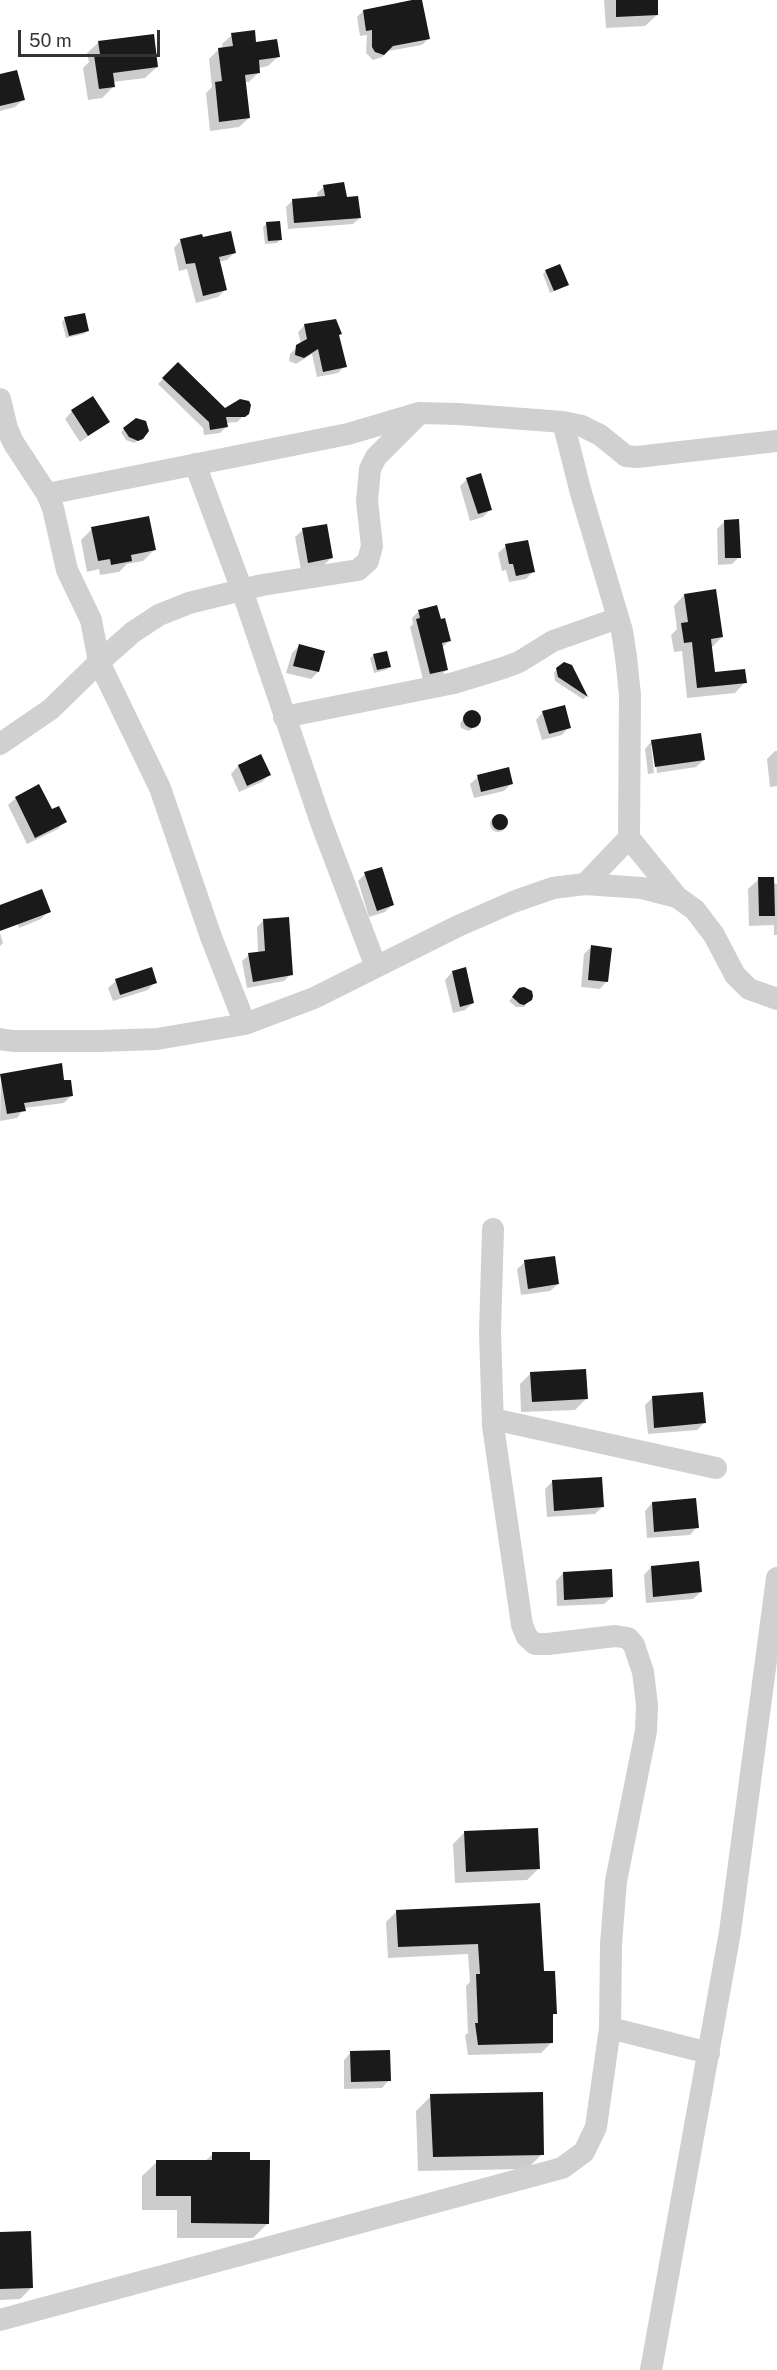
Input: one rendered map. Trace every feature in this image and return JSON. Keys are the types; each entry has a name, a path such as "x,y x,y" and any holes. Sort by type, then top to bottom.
{"street":[{"path":"0,399 13,442 47,494 53,508 67,570 91,620 99,662 160,788 214,947 245,1024"},
{"path":"47,494 348,434 419,413 563,422 582,426 600,435 626,456 637,457 777,441"},
{"path":"0,744 51,709 133,632 159,615 189,603 242,590 358,570 368,561 372,546 367,501 370,469 376,457 419,413"},
{"path":"563,422 581,493 618,618 626,657 630,695 630,838 677,897 695,910 714,935 735,975 749,989 777,999"},
{"path":"195,464 242,590 322,825 376,967"},
{"path":"284,717 454,683 519,662 553,641 618,618"},
{"path":"585,884 630,838"},
{"path":"0,1039 99,1041 157,1039 245,1024 314,998 458,926 513,902 553,888 585,884 642,888 677,897"},
{"path":"0,2320 562,2168 584,2152 596,2127 610,2028 611,1944 616,1881 646,1731 647,1705 643,1672 634,1646 628,1638 615,1636 536,1644 527,1637 522,1625 493,1419 490,1332 493,1229"},
{"path":"493,1419 716,1468"},
{"path":"651,2370 730,1932 777,1578"},
{"path":"610,2028 709,2053"}],"building":[{"path":"422,0 430,39 393,46 384,55 375,52 372,47 372,30 366,31 363,10"},
{"path":"616,0 658,0 658,15 616,17"},
{"path":"255,30 256,42 277,39 280,57 259,60 260,73 245,75 250,118 219,122 215,82 222,81 218,48 233,46 231,33"},
{"path":"154,34 158,67 113,73 115,87 99,89 94,55 100,54 98,41"},
{"path":"17,70 25,100 0,106 0,74"},
{"path":"344,182 347,197 358,196 361,218 294,223 292,199 325,196 323,185"},
{"path":"280,221 282,240 268,241 266,222"},
{"path":"231,231 236,253 219,257 227,290 203,296 195,263 186,264 180,239"},
{"path":"560,264 569,285 554,291 545,270"},
{"path":"85,313 89,331 69,336 64,317"},
{"path":"336,319 342,334 339,335 347,367 323,372 318,349 304,358 295,355 296,345 307,339 304,324"},
{"path":"178,362 225,408 240,399 249,401 251,405 249,414 245,417 226,417 228,427 210,430 209,422 162,378"},
{"path":"93,396 110,422 88,436 71,410"},
{"path":"136,418 146,421 149,431 143,439 138,441 129,437 123,428"},
{"path":"481,473 492,510 478,514 466,478"},
{"path":"149,516 156,550 131,555 132,561 111,565 110,559 98,561 91,527"},
{"path":"739,519 741,558 725,558 724,520"},
{"path":"327,524 333,558 308,563 302,528"},
{"path":"528,540 535,572 516,576 513,564 509,564 505,544"},
{"path":"716,589 723,637 711,639 715,672 745,669 747,683 697,688 692,642 684,643 681,623 688,622 684,594"},
{"path":"437,605 441,619 445,618 451,641 442,643 448,670 430,674 416,619 420,618 418,610"},
{"path":"299,644 325,651 319,672 293,666"},
{"path":"387,651 391,667 377,670 373,654"},
{"path":"564,662 572,665 588,697 558,677 556,668"},
{"path":"565,705 571,728 549,734 542,711"},
{"path":"468,710 476,710 481,715 479,726 468,728 463,723 463,715"},
{"path":"701,733 705,760 655,767 651,740"},
{"path":"261,754 271,775 247,786 238,765"},
{"path":"509,767 513,784 481,792 477,775"},
{"path":"39,784 52,809 59,806 67,822 35,838 15,797"},
{"path":"497,814 503,814 508,822 506,828 497,830 492,825 492,819"},
{"path":"382,867 394,905 377,911 364,872"},
{"path":"758,877 774,877 775,916 759,916"},
{"path":"42,889 51,912 0,931 0,905"},
{"path":"289,917 293,975 253,982 248,953 265,951 263,919"},
{"path":"591,945 612,948 608,982 588,980"},
{"path":"152,967 157,983 120,995 115,979"},
{"path":"466,967 474,1003 460,1007 452,971"},
{"path":"524,987 532,991 533,996 532,1000 524,1005 512,997 519,988"},
{"path":"62,1063 64,1080 71,1080 73,1096 24,1103 26,1111 7,1114 0,1074"},
{"path":"555,1256 559,1284 528,1289 524,1260"},
{"path":"586,1369 588,1399 532,1402 530,1372"},
{"path":"703,1392 706,1423 654,1428 652,1396"},
{"path":"602,1477 604,1507 554,1511 552,1480"},
{"path":"696,1498 699,1528 654,1532 652,1502"},
{"path":"699,1561 702,1592 653,1597 651,1566"},
{"path":"612,1569 613,1597 564,1600 563,1572"},
{"path":"538,1828 540,1869 466,1872 464,1831"},
{"path":"540,1903 544,1971 555,1971 557,2014 553,2014 553,2043 478,2045 475,2023 478,2023 476,1974 480,1974 478,1944 398,1947 396,1910"},
{"path":"390,2050 391,2081 351,2082 350,2051"},
{"path":"543,2092 544,2155 433,2157 430,2094"},
{"path":"212,2152 250,2152 250,2160 270,2160 269,2224 191,2223 191,2196 156,2196 156,2160 212,2160"},
{"path":"31,2231 33,2288 0,2289 0,2232"}]}
